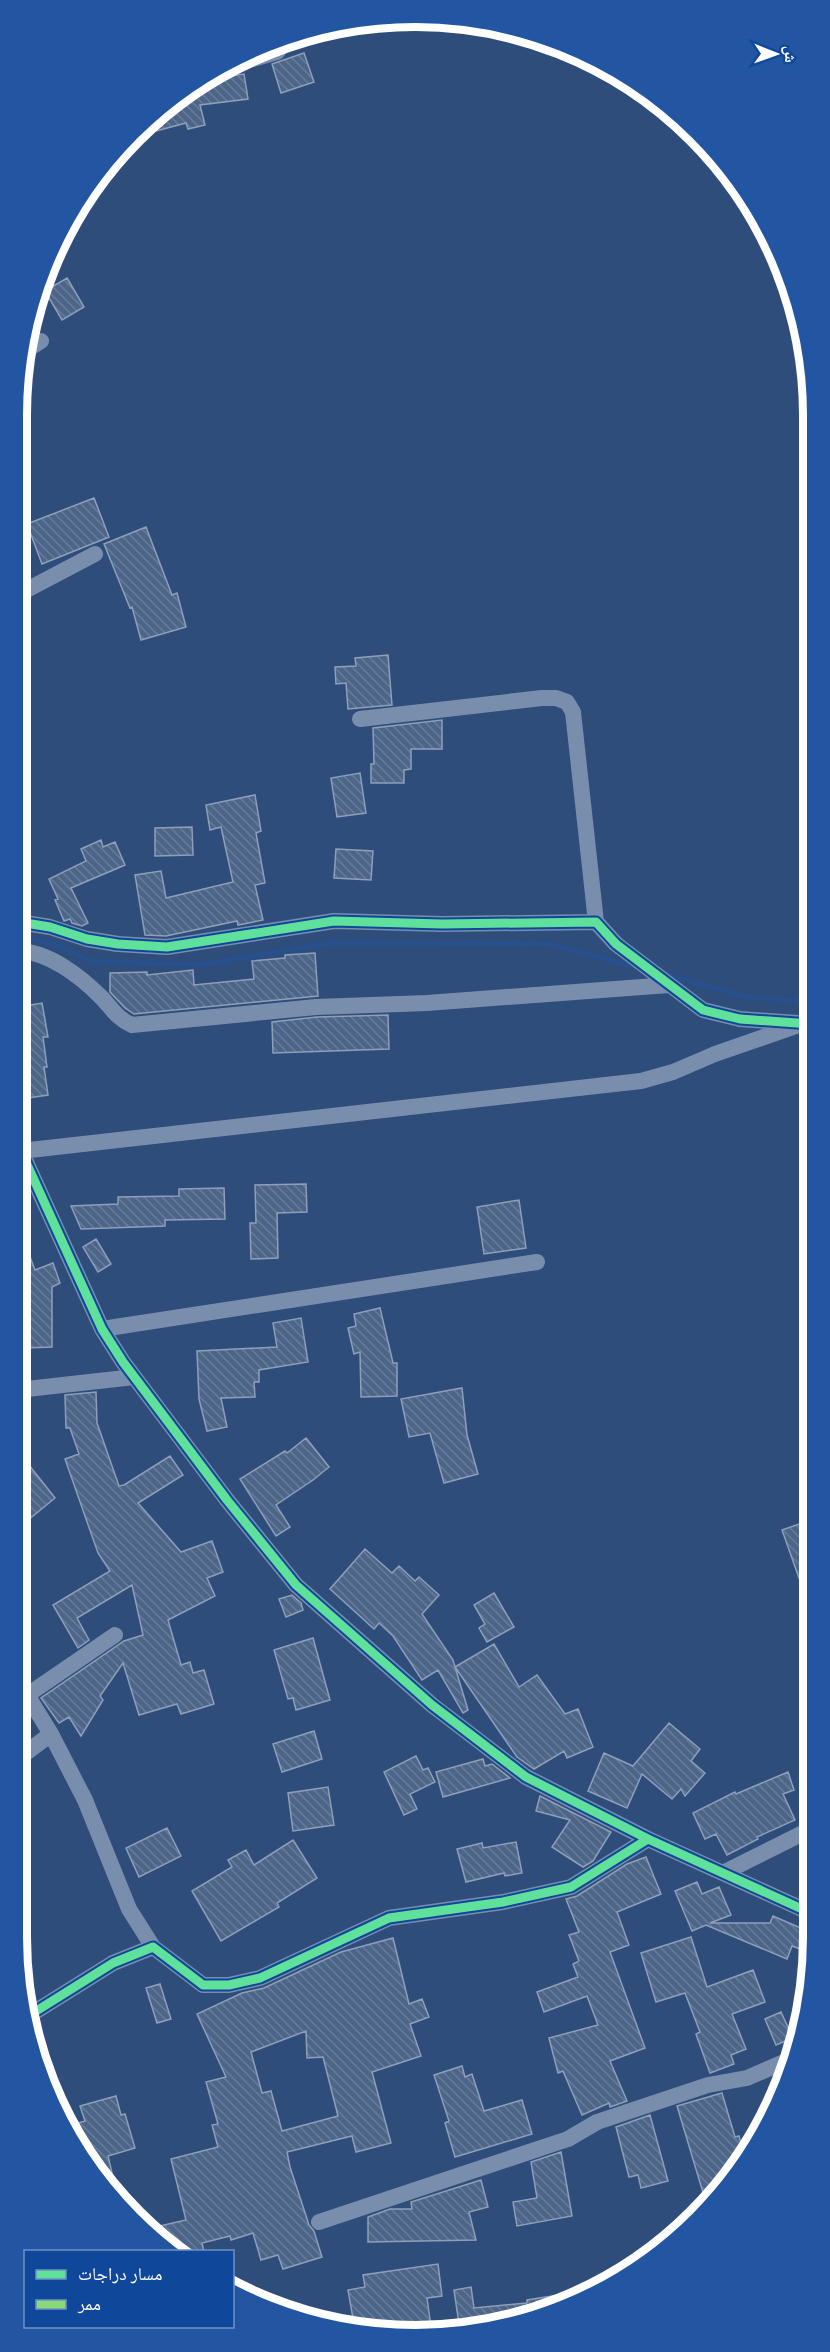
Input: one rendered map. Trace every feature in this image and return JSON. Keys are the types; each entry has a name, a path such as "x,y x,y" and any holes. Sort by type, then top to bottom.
{"street":[{"path":"33,346 41,341"},
{"path":"27,590 95,554"},
{"path":"360,719 542,698 556,698 567,702 573,712 596,922 616,944 703,1010 740,1019 803,1024"},
{"path":"27,923 50,927 87,939 118,944 167,947 334,921 442,924 596,922"},
{"path":"27,951 63,967 100,996 121,1021 132,1025 316,1007 427,1003 669,985"},
{"path":"27,1149 640,1081 673,1072 715,1054 803,1025"},
{"path":"27,1165 102,1329 134,1377 227,1500 296,1585 432,1705 526,1777 648,1839 803,1909"},
{"path":"102,1329 537,1262"},
{"path":"27,1389 134,1377"},
{"path":"27,1695 115,1635"},
{"path":"27,1699 51,1734 85,1800 129,1909 153,1947 203,1985 229,1985 260,1978 389,1918 503,1902 571,1887 648,1839"},
{"path":"27,1752 51,1734"},
{"path":"723,1873 803,1833"},
{"path":"34,2012 112,1963 153,1947"},
{"path":"319,2222 568,2139 597,2122 708,2085 747,2078 782,2063"}],"building":[{"path":"304,53 314,82 281,93 272,64"},
{"path":"244,74 248,99 200,105 205,125 188,129 186,123 156,131 155,127 179,107 224,77"},
{"path":"67,278 84,307 62,320 47,294 48,289"},
{"path":"94,498 109,537 42,564 27,524"},
{"path":"146,527 172,595 177,593 186,627 141,640 132,607 130,608 104,544"},
{"path":"388,655 392,705 348,709 346,683 336,684 335,667 356,666 355,658"},
{"path":"442,720 442,749 411,749 411,769 404,770 404,783 371,783 371,764 374,764 373,728"},
{"path":"360,773 366,813 337,817 331,778"},
{"path":"255,795 261,831 256,833 265,883 255,885 263,920 238,925 237,921 166,936 145,935 135,875 161,871 166,898 233,882 221,827 210,830 206,805"},
{"path":"192,827 193,855 155,856 155,828"},
{"path":"101,840 103,847 115,842 125,865 71,888 88,923 82,926 72,923 70,919 64,921 49,879 86,861 81,849"},
{"path":"336,849 373,851 371,880 334,878"},
{"path":"315,953 318,996 134,1014 110,992 110,973 147,972 147,975 193,970 194,985 254,979 252,961"},
{"path":"42,1003 48,1037 43,1037 48,1095 28,1098 27,1094 27,1006"},
{"path":"388,1015 389,1049 273,1053 272,1022 317,1017"},
{"path":"306,1184 307,1212 277,1213 278,1258 251,1259 250,1223 256,1223 255,1185"},
{"path":"224,1188 225,1219 165,1220 165,1226 81,1229 71,1206 118,1204 118,1197 179,1196 179,1189"},
{"path":"519,1200 526,1248 484,1254 477,1207"},
{"path":"96,1239 111,1264 98,1272 83,1247"},
{"path":"27,1249 35,1270 53,1263 60,1283 52,1287 52,1347 27,1348"},
{"path":"380,1308 393,1363 397,1363 397,1396 361,1397 360,1352 354,1354 348,1328 356,1326 354,1314"},
{"path":"301,1318 308,1362 259,1370 259,1382 254,1382 255,1397 221,1398 227,1427 207,1431 199,1399 197,1351 277,1347 273,1323"},
{"path":"462,1388 467,1435 478,1474 444,1483 430,1433 409,1437 401,1399"},
{"path":"96,1392 97,1423 119,1486 170,1456 183,1475 138,1503 181,1552 212,1541 223,1572 207,1578 215,1596 168,1620 181,1665 190,1662 193,1673 204,1670 214,1704 181,1714 177,1704 139,1715 123,1663 100,1696 103,1700 81,1736 69,1717 59,1723 41,1698 124,1641 143,1635 132,1585 77,1618 89,1640 78,1648 53,1605 110,1571 98,1553 65,1459 79,1454 70,1428 66,1428 65,1395"},
{"path":"306,1438 329,1467 276,1505 290,1527 276,1536 240,1479 285,1451 287,1453"},
{"path":"27,1463 55,1498 27,1521"},
{"path":"803,1523 803,1577 799,1578 782,1530"},
{"path":"365,1549 392,1573 399,1566 415,1581 419,1577 439,1595 422,1614 453,1660 468,1710 463,1713 438,1670 422,1680 393,1636 379,1623 374,1629 330,1589"},
{"path":"494,1593 514,1627 487,1642 479,1628 485,1624 474,1605"},
{"path":"292,1595 301,1603 303,1610 286,1617 279,1599"},
{"path":"313,1638 330,1700 296,1710 293,1698 288,1699 274,1650"},
{"path":"494,1644 519,1687 537,1675 565,1714 578,1709 593,1747 567,1758 564,1751 534,1769 517,1757 455,1667"},
{"path":"669,1723 700,1749 691,1761 705,1773 685,1796 681,1789 672,1799 642,1774 627,1808 588,1791 604,1753 633,1766"},
{"path":"314,1731 322,1759 282,1772 273,1744"},
{"path":"416,1756 423,1770 428,1768 435,1782 410,1794 417,1809 404,1815 384,1772"},
{"path":"483,1759 485,1766 492,1764 510,1778 443,1797 436,1772"},
{"path":"788,1772 794,1790 783,1794 795,1820 757,1837 758,1839 727,1855 716,1834 705,1839 693,1813 735,1792 736,1794"},
{"path":"328,1787 334,1825 293,1831 288,1793"},
{"path":"540,1796 611,1832 593,1861 583,1867 552,1847 570,1820 536,1811"},
{"path":"167,1828 181,1856 139,1877 126,1848"},
{"path":"293,1840 317,1878 277,1903 279,1907 221,1941 192,1891 232,1867 228,1860 246,1850 254,1865"},
{"path":"516,1842 522,1873 505,1876 504,1873 466,1882 457,1849 482,1843 483,1848"},
{"path":"646,1857 661,1894 617,1912 629,1945 610,1952 645,2048 610,2061 627,2101 610,2107 609,2103 582,2115 563,2071 558,2073 549,2038 598,2025 587,1996 544,2012 537,1992 578,1977 573,1964 579,1961 569,1935 579,1932 566,1899 577,1896 627,1864"},
{"path":"697,1882 702,1894 719,1887 731,1915 710,1923 770,1923 773,1916 803,1929 802,1950 792,1946 787,1959 706,1925 692,1931 675,1891"},
{"path":"691,1937 707,1987 753,1970 765,2002 732,2014 746,2049 731,2055 734,2064 710,2073 696,2034 700,2032 685,1993 656,2002 641,1953"},
{"path":"393,1938 409,2004 422,1999 429,2017 410,2024 421,2056 372,2072 391,2143 356,2152 352,2136 287,2152 309,2225 314,2231 322,2257 283,2269 278,2255 261,2260 253,2233 231,2240 230,2236 202,2243 204,2250 186,2250 157,2227 186,2220 171,2159 218,2147 212,2125 218,2124 206,2082 226,2077 197,2014 242,1993 264,1988 341,1952","holes":["306,2031 307,2058 323,2057 338,2116 282,2131 271,2091 262,2093 251,2052"]},
{"path":"160,1984 171,2019 157,2023 146,1988"},
{"path":"781,2012 791,2033 789,2040 776,2045 765,2019"},
{"path":"462,2066 465,2077 472,2074 484,2111 522,2100 532,2134 455,2157 445,2123 449,2121 434,2075"},
{"path":"722,2093 735,2137 739,2136 742,2147 704,2196 677,2106"},
{"path":"116,2096 121,2115 125,2114 135,2148 108,2156 112,2173 107,2173 75,2124 85,2121 80,2106"},
{"path":"650,2115 668,2181 641,2188 638,2175 629,2177 616,2127"},
{"path":"561,2152 572,2216 517,2226 513,2202 537,2198 531,2162"},
{"path":"481,2180 488,2207 469,2212 476,2240 368,2242 368,2217 390,2209 412,2209 411,2202"},
{"path":"438,2264 442,2296 427,2298 431,2324 353,2320 348,2290 365,2287 363,2275"},
{"path":"471,2287 474,2308 527,2303 527,2300 566,2294 515,2312 459,2323 454,2290"}],"waterway":[{"path":"27,939 52,943 90,961 199,965 331,943 549,944 635,967"},
{"path":"667,975 748,997 803,1001"}],"cycle path":[{"path":"27,923 50,927 87,939 118,944 167,947 334,921 442,924 596,922 616,944 703,1010 740,1019 803,1023"},
{"path":"27,1164 102,1329 123,1362 227,1500 296,1585 432,1705 526,1777 648,1839 803,1909"},
{"path":"34,2012 113,1963 153,1947 203,1985 229,1985 260,1978 389,1918 503,1902 571,1887 648,1839"}]}
